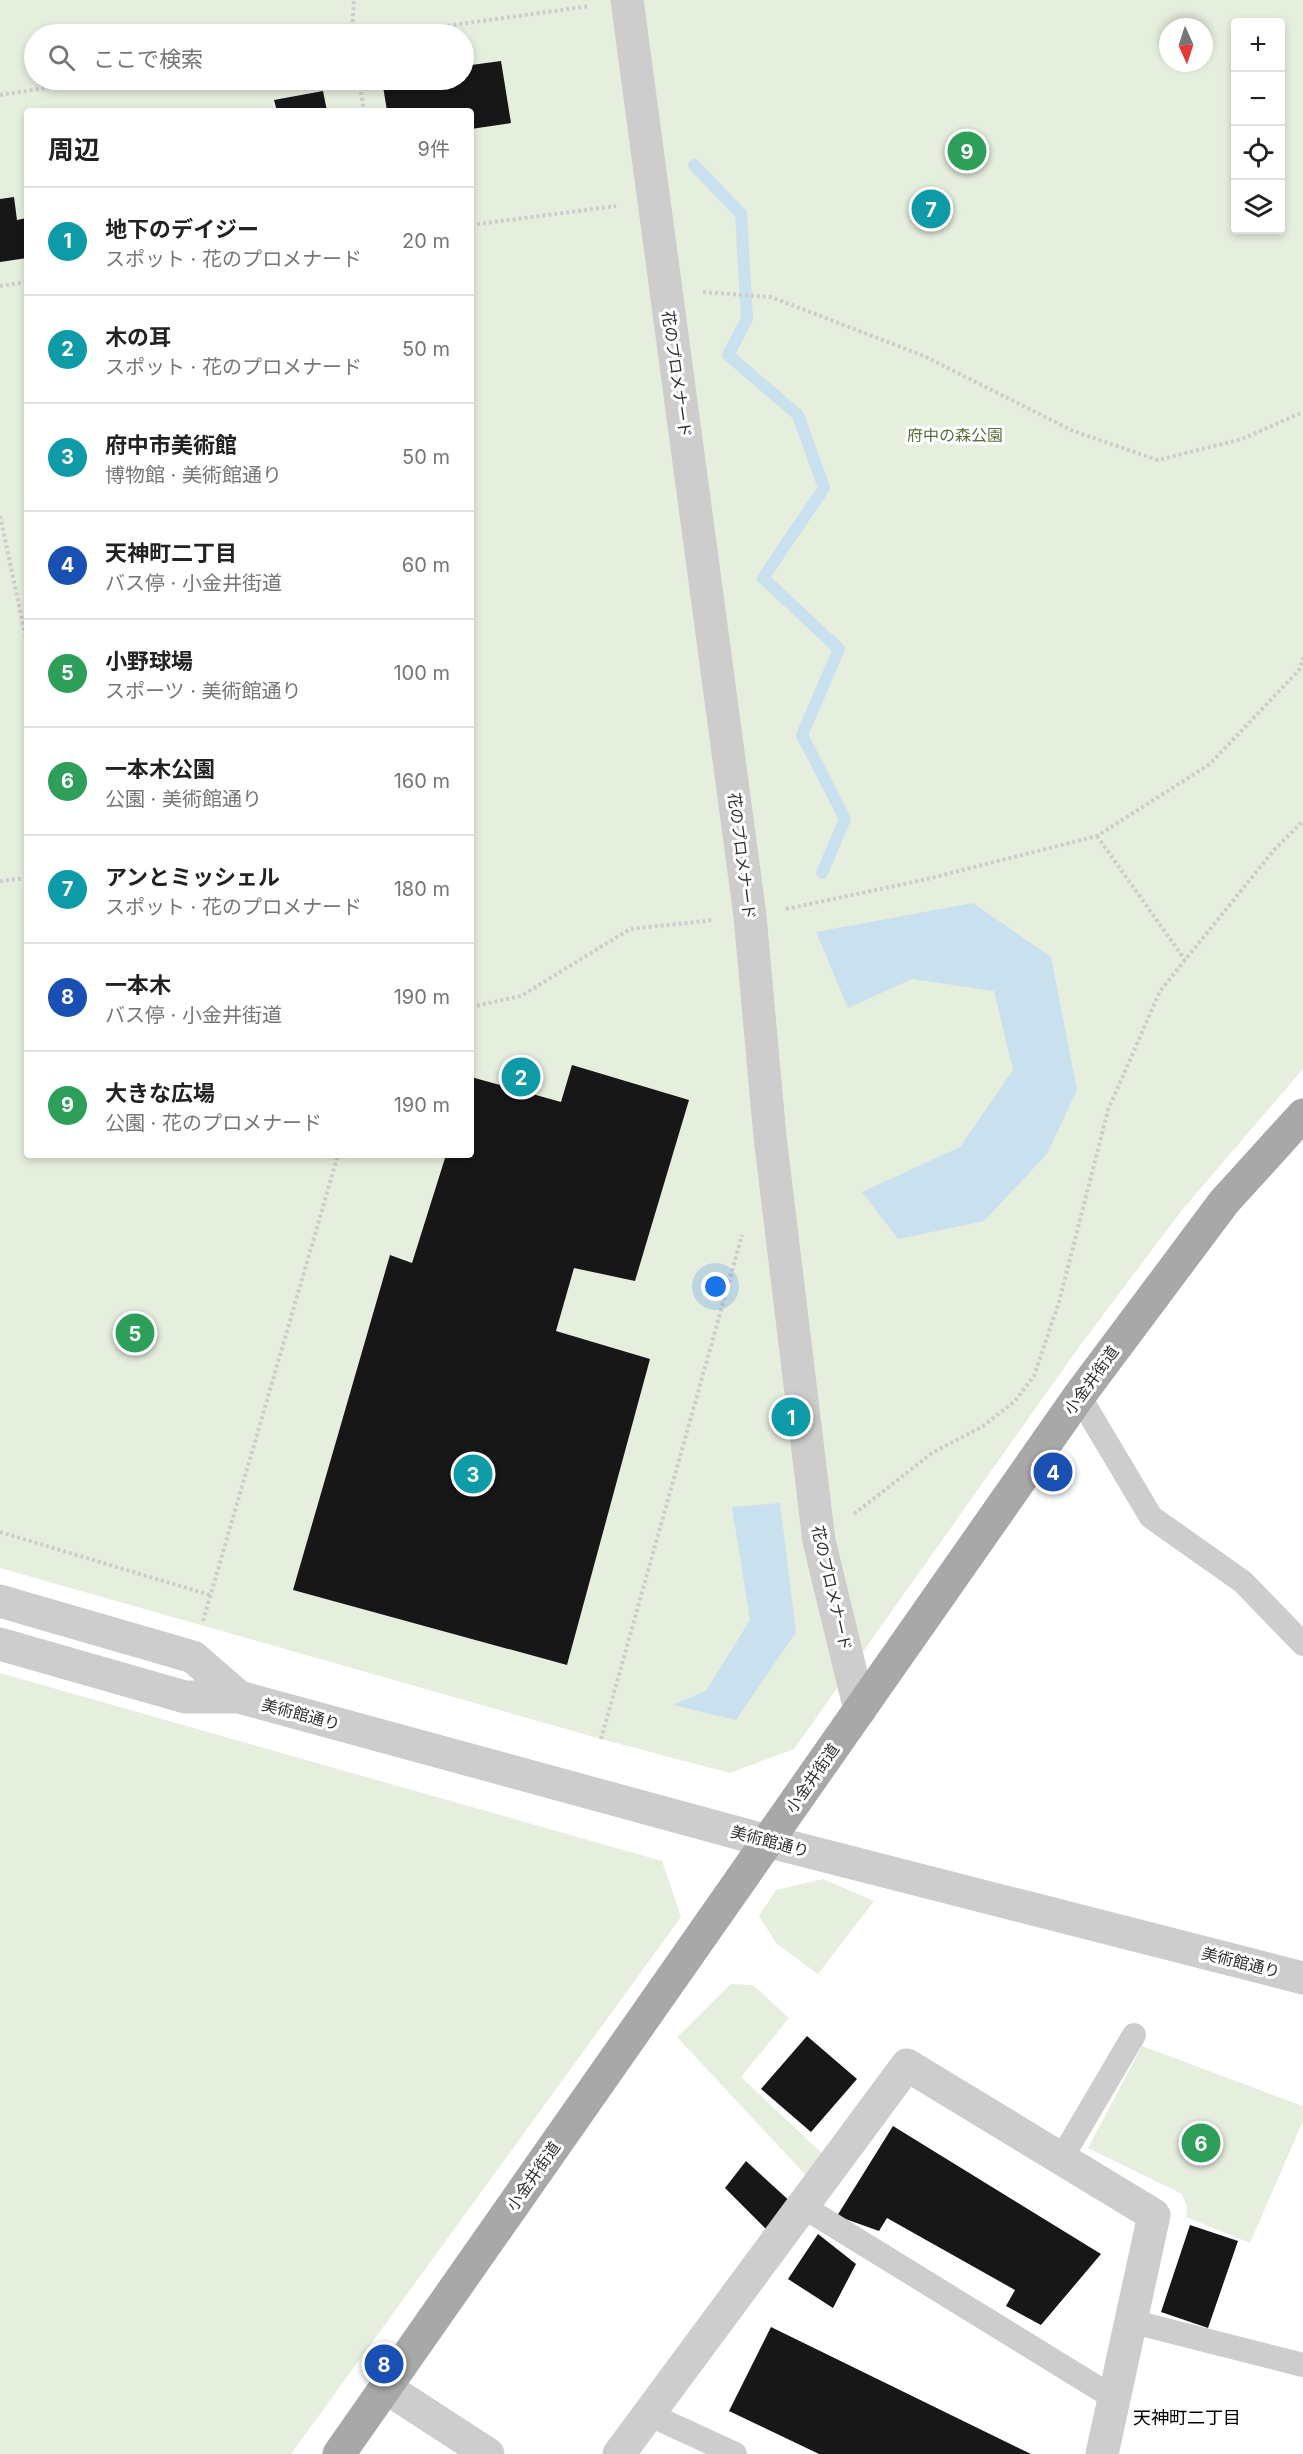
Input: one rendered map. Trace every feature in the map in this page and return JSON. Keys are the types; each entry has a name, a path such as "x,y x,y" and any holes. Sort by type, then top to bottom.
{"main road":[{"name":"小金井街道","path":"339,2454 1078,1396 1224,1202 1303,1115"}],"street":[{"name":"花のプロメナード","path":"627,0 750,916 770,1137 819,1541 860,1710"},
{"name":"美術館通り","path":"0,1601 194,1657 239,1697"},
{"name":"美術館通り","path":"0,1644 185,1697 239,1697 767,1840 1303,1978"},
{"path":"619,2454 907,2065 1154,2215 1102,2454"},
{"path":"385,2387 488,2454"}],"lane":[{"path":"1078,1396 1151,1517 1243,1582 1303,1644"},
{"path":"1061,2158 1134,2035"},
{"path":"802,2206 1114,2398"},
{"path":"1130,2321 1302,2363"},
{"path":"648,2414 735,2454"}],"path":[{"path":"353,24 354,0"},
{"path":"458,24 627,0"},
{"path":"0,95 32,90"},
{"path":"361,90 364,108"},
{"path":"474,225 654,202"},
{"path":"0,286 24,282"},
{"path":"666,290 771,297 924,356 1073,430 1158,460 1242,439 1303,412"},
{"path":"0,516 24,630"},
{"path":"474,1006 521,996 630,929 750,916 923,880 1097,836 1210,764 1299,670 1303,658"},
{"path":"819,1541 932,1453 983,1426 999,1414 1014,1402 1034,1376 1059,1302 1108,1110 1160,991 1274,850 1303,821"},
{"path":"1097,836 1185,960"},
{"path":"0,881 24,878"},
{"path":"194,1657 337,1158"},
{"path":"601,1739 744,1228"},
{"path":"0,1532 210,1595"}],"green space":[{"name":"府中の森公園","path":"0,0 1303,0 1303,1069 1182,1210 1079,1347 794,1749 730,1773 601,1739 0,1568"},
{"path":"0,1673 662,1861 681,1917 291,2454 0,2454"},
{"path":"823,1879 874,1901 818,1974 777,1944 759,1916 776,1890"},
{"path":"731,1984 753,1985 789,2018 741,2077 828,2159 812,2182 677,2037"},
{"path":"1142,2046 1303,2106 1303,2121 1250,2243 1186,2217 1187,2206 1182,2194 1088,2148"}],"water":[{"path":"973,903 1051,957 1077,1090 1047,1154 984,1221 898,1239 862,1192 960,1147 1013,1070 994,991 912,979 848,1008 816,932"},
{"path":"780,1503 796,1632 736,1720 673,1705 706,1691 750,1620 732,1507"}],"building":[{"path":"501,61 511,123 474,129 474,108 387,108 384,90 474,90 474,65"},
{"path":"323,91 326,108 276,108 274,100"},
{"path":"14,197 17,220 24,219 24,258 0,262 0,199"},
{"path":"572,1065 689,1100 635,1281 574,1268 556,1331 650,1359 567,1665 293,1590 390,1255 412,1263 445,1158 474,1158 474,1078 561,1102"},
{"path":"807,2036 857,2079 811,2132 761,2089"},
{"path":"893,2126 1101,2254 1041,2325 1006,2306 1015,2290 887,2218 879,2231 837,2216"},
{"path":"746,2161 793,2204 767,2230 725,2188"},
{"path":"1190,2225 1238,2241 1208,2328 1161,2312"},
{"path":"818,2234 856,2264 833,2308 788,2279"},
{"path":"771,2327 1031,2454 819,2454 729,2411"}],"waterway":[{"path":"694,165 741,214 747,319 728,355 798,415 824,488 763,578 839,649 802,735 845,819 822,873"}],"place":[{"name":"大きな広場","path":"967,151"},
{"name":"アンとミッシェル","path":"931,209"},
{"name":"木の耳","path":"521,1077"},
{"name":"小野球場","path":"135,1333"},
{"name":"地下のデイジー","path":"791,1417"},
{"name":"天神町二丁目","path":"1053,1472"},
{"name":"府中市美術館","path":"473,1474"},
{"name":"一本木公園","path":"1201,2143"},
{"name":"一本木","path":"384,2364"}],"district":[{"name":"天神町二丁目","path":"1187,2418"}]}
